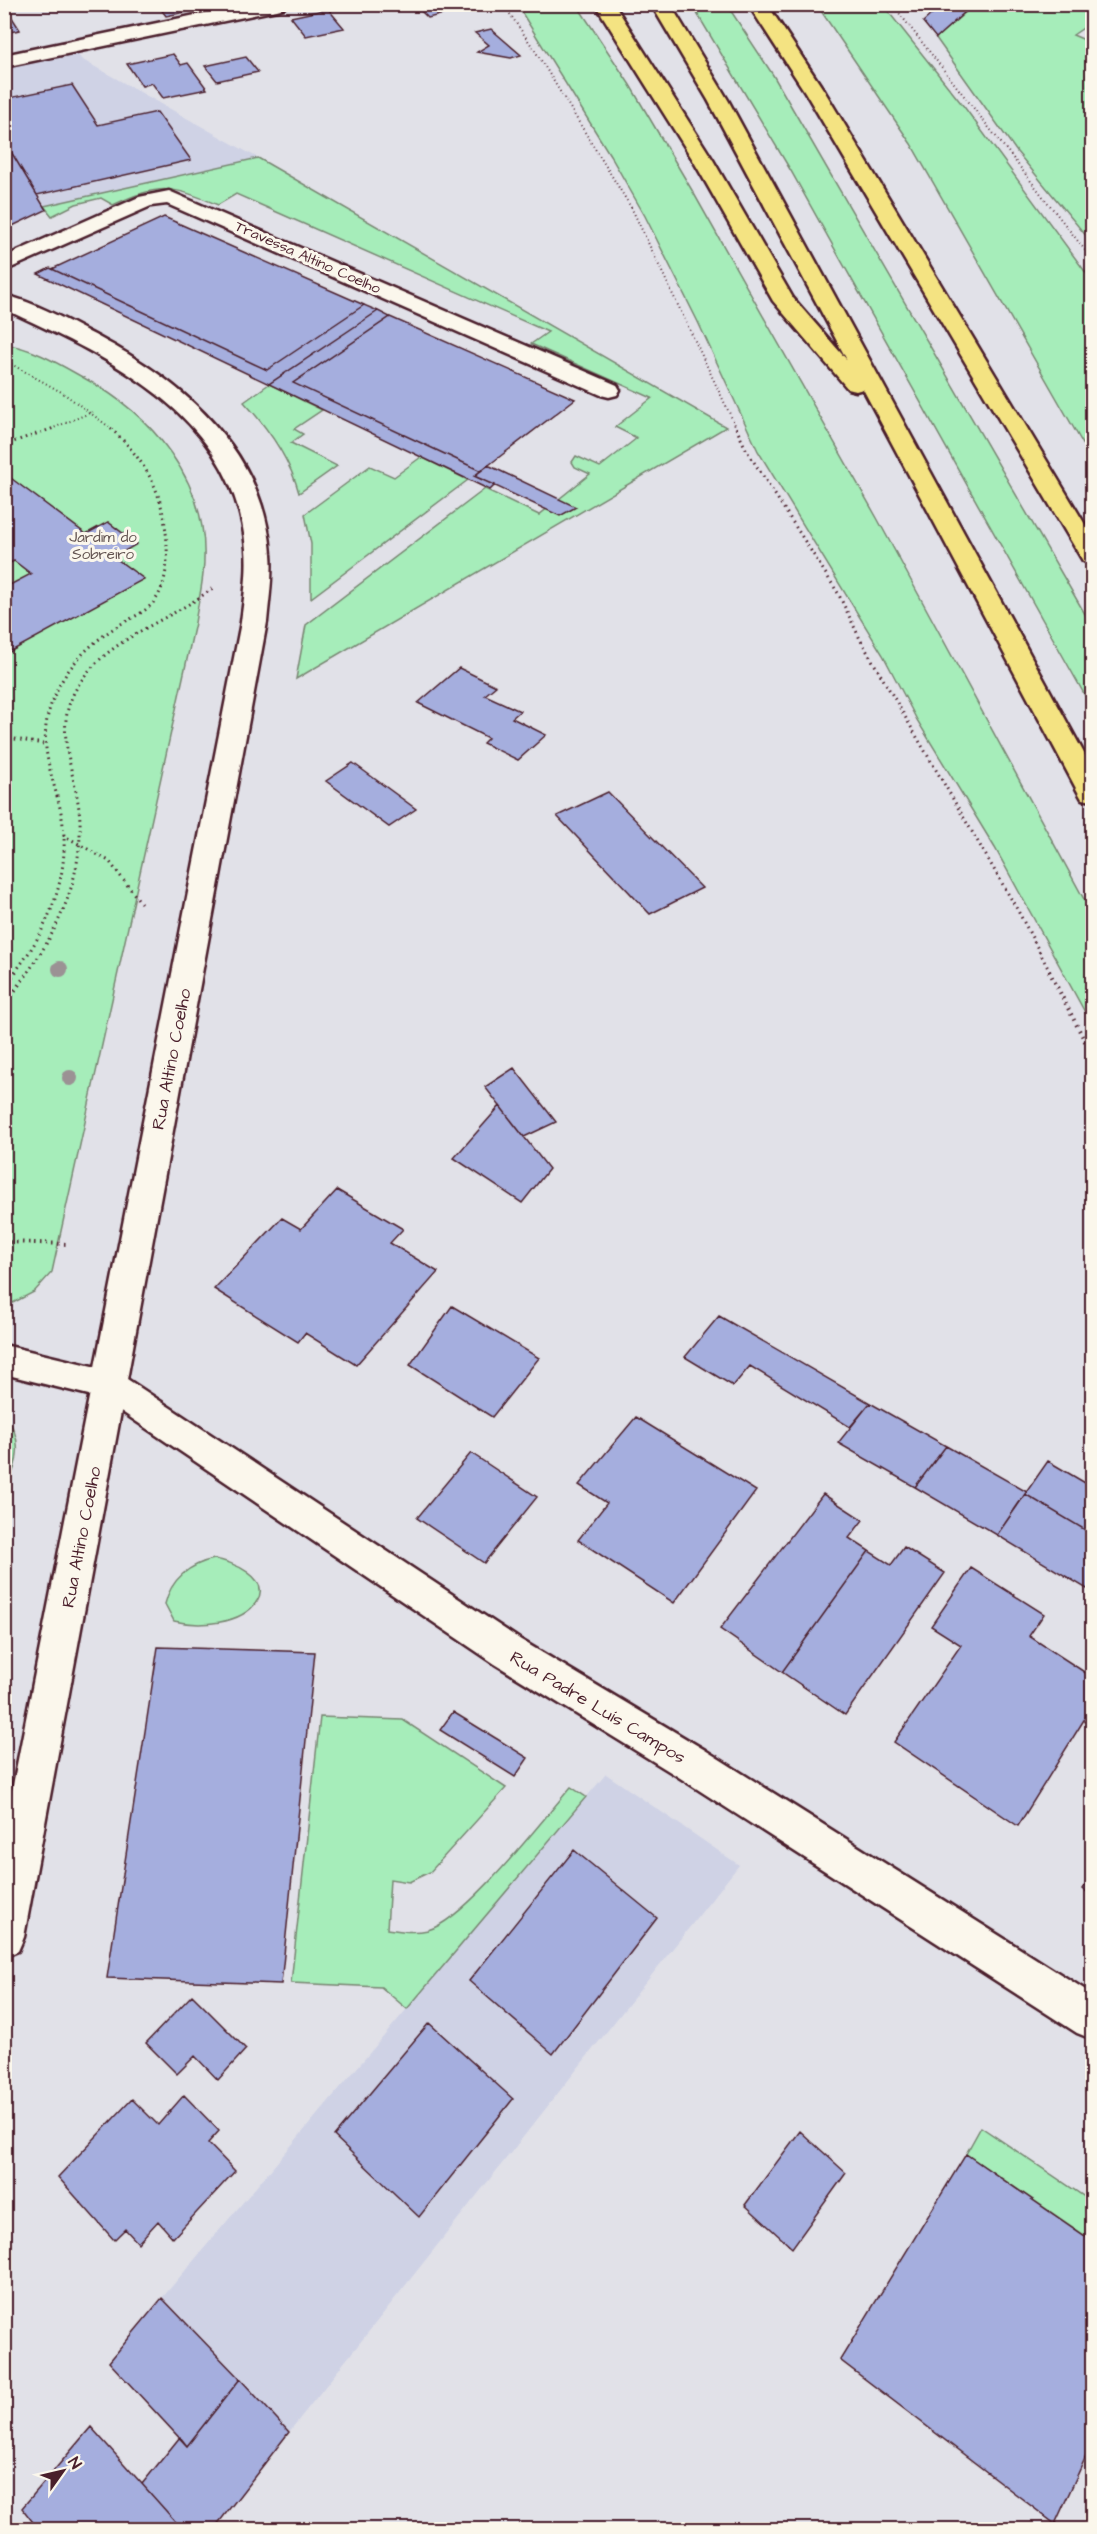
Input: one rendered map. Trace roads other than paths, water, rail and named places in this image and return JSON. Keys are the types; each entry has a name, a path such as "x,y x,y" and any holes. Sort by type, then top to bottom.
{"highway":[{"path":"604,4 703,160 784,301 897,432"},
{"path":"660,4 718,100 1092,792"},
{"path":"757,4 815,92 1092,556"}],"main road":[{"path":"4,60 277,4"},
{"name":"Travessa Altino Coelho","path":"4,265 146,201 169,197 609,390"},
{"name":"Rua Altino Coelho","path":"4,301 83,337 135,365 197,416 232,463 246,494 259,556 254,622 4,1936"},
{"name":"Rua Padre Luís Campos","path":"4,1359 109,1385 508,1652 691,1763 1092,2018"}],"park label":[{"name":"Jardim do Sobreiro","path":"103,546"}]}
